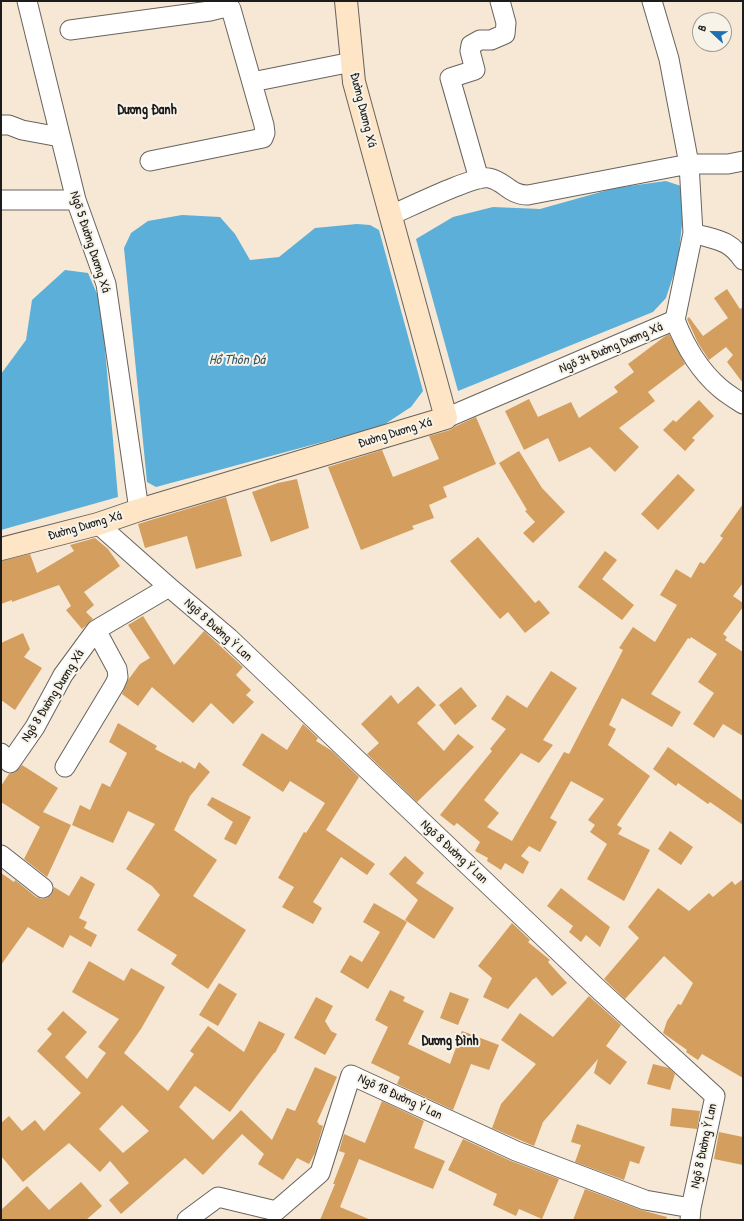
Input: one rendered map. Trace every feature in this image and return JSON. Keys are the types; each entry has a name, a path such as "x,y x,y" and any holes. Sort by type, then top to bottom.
{"street":[{"name":"Ngõ 5 Đường Dương Xá","path":"27,1 76,200 106,284 139,510"},
{"name":"Đường Dương Xá","path":"1,548 98,524 139,510 446,418 354,82 346,1"},
{"path":"479,179 450,78 475,70 470,51 471,45 480,40 491,40 505,34 506,23 500,1"},
{"name":"Ngõ 34 Đường Dương Xá","path":"446,418 675,320 693,233 689,164 669,59 652,1"},
{"path":"70,30 209,6 231,9 264,125 265,133 263,138 150,161"},
{"path":"252,82 352,62"},
{"path":"1,125 9,125 22,130 60,137"},
{"path":"392,218 469,182 479,179 488,178 499,182 509,190 520,195 528,195 689,164 728,164 743,161"},
{"path":"1,200 76,200"},
{"path":"693,233 730,245 743,260"},
{"path":"675,320 683,340 699,366 720,388 743,404"},
{"name":"Ngõ 8 Đường Ỷ Lan","path":"98,524 229,638 596,987 715,1096 691,1214"},
{"name":"Ngõ 8 Đường Dương Xá","path":"4,764 35,727 63,675 96,630 169,587"},
{"path":"65,767 118,677 117,669 96,630"},
{"path":"1,856 43,888"},
{"name":"Ngõ 18 Đường Ỷ Lan","path":"187,1220 218,1197 276,1211 320,1173 351,1075 516,1151 645,1200 691,1214"}],"water":[{"path":"666,181 681,186 684,206 678,261 666,298 653,312 458,391 416,239 453,217 493,207 540,209 615,188"},
{"name":"Hồ Thôn Đá","path":"182,215 220,217 235,234 250,260 279,257 315,228 357,224 370,225 379,230 423,391 411,407 382,426 156,487 147,482 124,248 131,233 148,221"},
{"path":"65,270 88,273 101,303 118,497 1,530 1,374 26,340 32,300"}],"building":[{"path":"727,289 740,309 743,307 743,383 727,362 733,355 726,347 709,360 698,343 687,319 689,317 703,336 728,318 714,298"},
{"path":"669,334 685,364 648,392 655,401 619,428 639,447 615,472 590,447 559,462 548,438 524,450 505,411 529,399 538,417 571,402 579,418 618,392 614,387 634,372 628,364"},
{"path":"699,400 714,416 692,438 695,440 685,451 663,430 673,420 676,422"},
{"path":"476,417 496,464 443,487 447,497 429,505 434,518 412,526 414,529 361,550 328,467 382,450 393,477 439,459 429,436 450,430"},
{"path":"519,451 542,488 565,512 533,543 523,533 535,522 525,511 527,510 499,463"},
{"path":"678,474 695,490 658,530 641,514"},
{"path":"297,479 309,528 271,542 252,492 278,483"},
{"path":"226,497 242,556 196,569 187,536 145,548 138,524"},
{"path":"743,504 743,583 733,596 743,603 743,607 723,634 727,637 725,640 743,652 743,736 723,724 714,738 693,724 714,693 698,682 717,654 691,637 690,639 688,638 651,694 681,712 672,727 622,698 609,725 616,729 608,745 650,776 617,825 622,828 618,834 650,850 624,901 587,879 607,844 590,832 595,825 588,820 604,799 571,781 550,818 557,822 540,852 529,846 521,856 529,862 523,874 505,863 501,870 487,861 488,858 475,851 480,842 457,823 454,826 440,815 492,751 490,749 506,729 491,719 507,695 527,708 551,671 577,688 543,740 553,745 539,763 521,753 484,800 499,813 487,827 512,841 564,752 569,754 623,650 619,648 633,627 655,642 677,605 660,595 676,569 691,578 700,562 704,564 723,538 720,536"},
{"path":"478,537 535,603 539,600 550,613 525,633 508,612 500,619 450,561"},
{"path":"95,538 108,549 120,566 84,592 94,605 86,612 93,619 82,629 66,610 71,606 59,585 12,602 12,600 1,604 1,561 30,554 37,573 74,551 70,545"},
{"path":"605,551 617,560 602,579 634,605 622,620 578,587"},
{"path":"143,616 174,665 204,631 243,667 236,675 251,690 246,695 254,702 233,724 211,703 193,723 152,687 138,706 122,694 128,680 140,664 150,658 128,625"},
{"path":"23,633 30,649 24,657 42,668 15,710 1,700 1,643"},
{"path":"418,686 436,705 417,723 444,751 458,734 474,747 417,802 367,754 379,743 361,724 391,695 398,704"},
{"path":"461,687 477,706 455,725 439,705"},
{"path":"118,723 157,746 155,749 181,763 182,761 195,769 199,762 210,772 190,796 174,830 217,860 193,896 246,930 208,989 171,964 177,955 137,930 160,895 152,886 126,869 155,824 128,811 113,843 72,825 80,805 90,810 102,783 110,787 127,753 109,742"},
{"path":"303,724 318,738 316,741 332,751 359,777 326,830 375,864 367,875 341,857 313,902 322,908 313,924 282,907 294,887 278,878 304,832 306,833 325,803 290,781 283,792 242,765 262,733 287,750"},
{"path":"668,747 743,801 743,825 710,802 708,804 678,783 676,786 653,769"},
{"path":"22,765 58,788 43,812 71,825 47,877 24,859 40,827 1,802 1,786 9,774 14,773"},
{"path":"212,797 251,817 236,845 224,839 233,822 207,805"},
{"path":"670,831 693,847 681,865 658,849"},
{"path":"405,856 424,873 416,883 454,908 434,939 405,920 418,900 389,874"},
{"path":"1,873 14,882 15,880 36,897 42,899 51,895 54,887 69,896 81,876 95,884 79,918 87,922 84,928 97,935 91,947 70,935 63,948 28,927 1,965"},
{"path":"743,879 743,1078 702,1054 698,1060 663,1033 667,1021 678,1004 681,1005 693,983 664,956 625,999 604,979 639,938 628,927 658,888 689,911 709,893 713,897 732,881 735,885"},
{"path":"561,888 610,927 600,947 586,935 581,942 569,932 573,926 547,906"},
{"path":"374,903 407,922 368,989 340,972 350,955 362,962 380,932 363,922"},
{"path":"512,923 530,940 528,942 550,960 548,962 567,983 552,996 536,977 508,1009 483,997 492,978 478,966"},
{"path":"89,961 124,981 131,968 165,987 141,1029 124,1053 168,1091 194,1054 190,1051 208,1026 244,1052 259,1021 285,1034 275,1053 230,1112 195,1086 179,1107 213,1140 241,1110 272,1140 287,1108 295,1111 315,1067 337,1077 317,1122 323,1126 315,1153 309,1164 297,1158 283,1180 258,1164 264,1154 242,1134 203,1175 185,1158 121,1214 109,1200 129,1183 110,1161 100,1172 69,1143 23,1182 1,1156 1,1123 9,1116 22,1131 35,1120 44,1131 81,1093 37,1051 52,1034 47,1029 63,1011 87,1032 65,1057 87,1079 106,1053 98,1047 119,1019 72,992","holes":["122,1105 149,1131 123,1153 99,1129"]},
{"path":"219,983 237,994 218,1026 199,1015"},
{"path":"390,990 405,997 403,1001 424,1011 408,1044 450,1064 462,1031 499,1045 489,1070 471,1064 453,1110 397,1084 400,1077 371,1063 388,1027 375,1020"},
{"path":"450,992 469,999 458,1025 440,1018"},
{"path":"589,996 621,1025 606,1046 627,1062 610,1085 594,1073 598,1059 543,1122 534,1146 492,1128 501,1104 536,1064 501,1040 520,1013 553,1037"},
{"path":"316,997 333,1006 325,1021 331,1031 337,1034 325,1055 294,1038"},
{"path":"653,1064 669,1068 675,1074 670,1090 647,1084"},
{"path":"382,1101 424,1121 414,1148 445,1161 433,1189 359,1159 340,1207 371,1220 320,1220 335,1184 333,1184 345,1153 339,1151 344,1134 365,1143"},
{"path":"672,1108 700,1111 697,1129 670,1126"},
{"path":"577,1124 645,1147 639,1164 630,1161 624,1180 575,1162 581,1145 571,1142"},
{"path":"719,1132 743,1137 743,1165 714,1159"},
{"path":"463,1139 511,1161 559,1179 542,1219 519,1209 516,1216 493,1205 497,1194 448,1170"},
{"path":"81,1182 102,1206 86,1220 1,1220 1,1210 27,1186 49,1210"},
{"path":"585,1189 641,1210 667,1217 666,1220 573,1220"}],"district":[{"name":"Dương Đanh","path":"147,110"},
{"name":"Dương Đình","path":"450,1041"}]}
